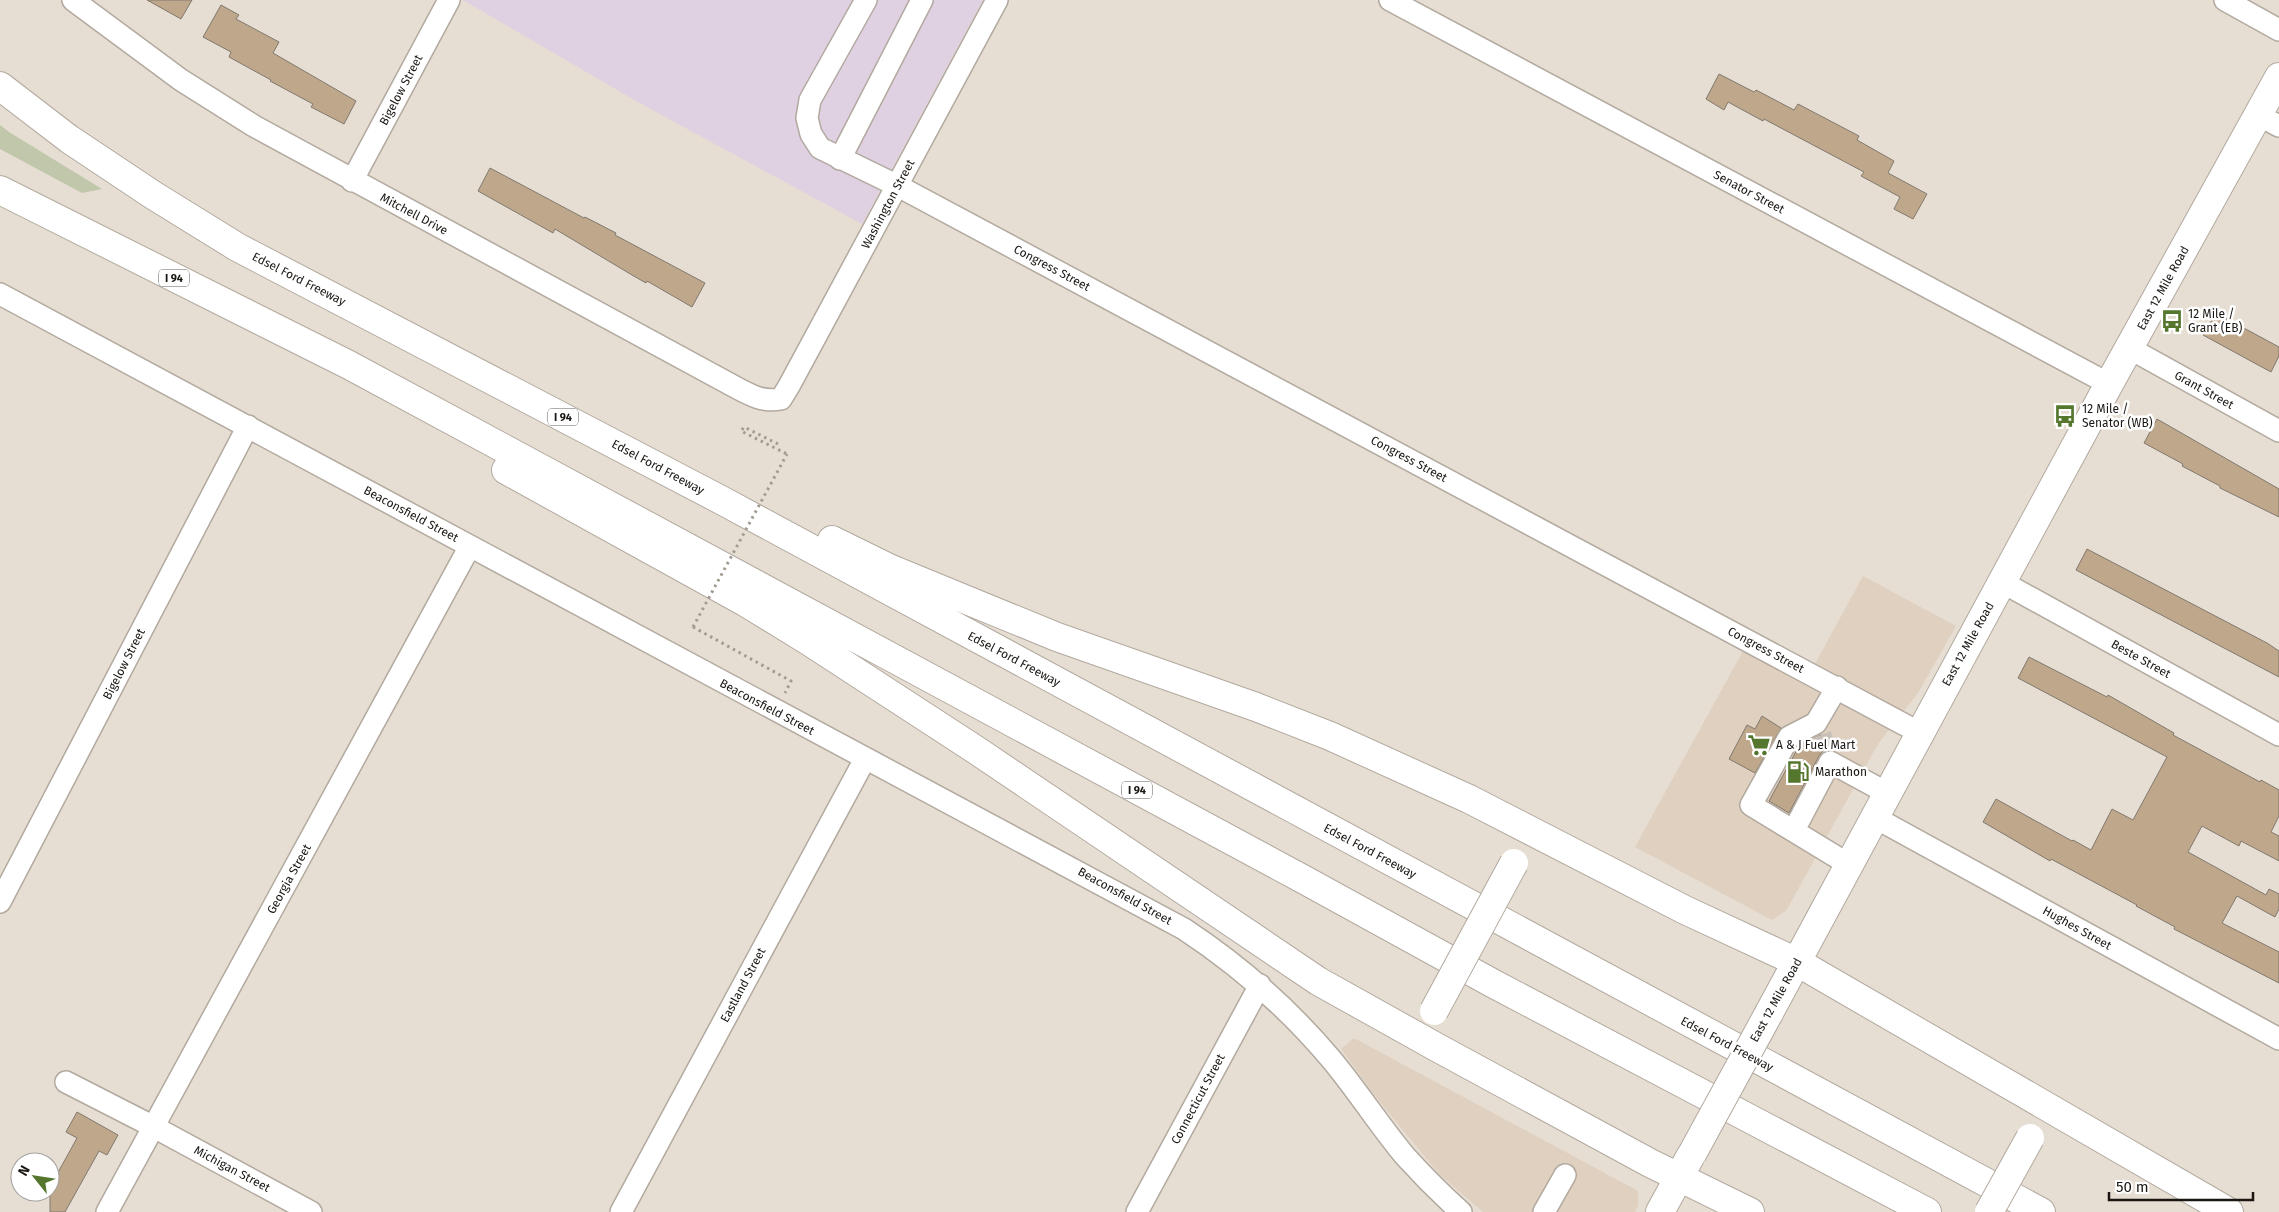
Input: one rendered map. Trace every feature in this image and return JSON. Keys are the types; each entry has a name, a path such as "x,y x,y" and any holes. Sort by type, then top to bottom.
{"main road":[{"name":"East 12 Mile Road","path":"1660,1212 2129,348 2269,120 2279,76"},
{"name":"Edsel Ford Freeway","path":"0,86 69,139 153,196 237,247 723,501 2040,1212"},
{"name":"I 94","path":"0,190 349,365 1494,984 1927,1212"},
{"path":"349,365 513,475 745,602 807,640 976,750 1288,962 1356,1003 1641,1158 1686,1165 1750,1212"},
{"path":"723,501 805,528 892,569 1057,637 1256,707 1376,756 1551,840 1686,910 1797,962 2025,1092 2229,1212"},
{"path":"1438,1048 1431,1030 1434,1011 1514,863 1530,846 1551,840"},
{"path":"1990,1212 2030,1138 2034,1116 2032,1106 2025,1092"}],"street":[{"name":"Mitchell Drive","path":"73,0 189,85 254,126 352,181 737,388 759,399 772,400"},
{"name":"Bigelow Street","path":"352,181 449,0"},
{"name":"Congress Street","path":"866,0 810,100 807,118 811,134 820,148 898,186 1920,733"},
{"path":"840,159 922,0"},
{"name":"Washington Street","path":"772,400 781,399 789,386 998,0"},
{"name":"Senator Street","path":"1390,0 2109,384"},
{"path":"2225,0 2279,30"},
{"name":"Beaconsfield Street","path":"0,294 776,712 1086,875 1184,929 1219,952 1260,985 1308,1032 1404,1154 1436,1190 1461,1212"},
{"name":"Grant Street","path":"2129,348 2279,431"},
{"name":"Bigelow Street","path":"0,902 248,426"},
{"name":"Georgia Street","path":"108,1212 470,546"},
{"name":"Beste Street","path":"2002,582 2279,735"},
{"path":"1794,830 1823,742 1837,687"},
{"path":"1848,864 1751,805 1789,737 1823,742 1887,793"},
{"name":"Eastland Street","path":"621,1212 865,759"},
{"name":"Hughes Street","path":"1874,817 2279,1039"},
{"name":"Connecticut Street","path":"1137,1212 1260,985"},
{"name":"Michigan Street","path":"66,1082 311,1212"},
{"path":"1544,1212 1565,1175"}],"path":[{"path":"776,712 791,681 693,627 787,454 741,431 744,427 778,444"}],"shaded area":[{"path":"463,0 983,0 862,224 636,101"},
{"path":"1863,576 1956,626 1918,693 1878,744 1786,911 1772,920 1635,847 1743,651 1804,684"},
{"path":"1354,1038 1638,1191 1638,1205 1635,1212 1483,1212 1439,1174 1379,1101 1341,1049"}],"green space":[{"path":"0,125 102,189 82,193 0,149"}],"building":[{"path":"147,0 192,0 181,19"},
{"path":"221,5 239,15 236,19 279,42 273,53 356,101 344,124 311,107 313,104 229,57 231,52 203,37"},
{"path":"1719,74 1754,92 1756,90 1794,110 1798,104 1859,136 1857,140 1894,161 1888,173 1927,194 1913,219 1894,209 1900,197 1861,176 1864,172 1728,102 1724,110 1706,99"},
{"path":"490,168 616,233 615,235 705,283 692,307 647,281 646,283 555,229 553,233 478,191"},
{"path":"2216,313 2279,347 2279,356 2271,372 2203,335"},
{"path":"2157,419 2279,489 2279,517 2220,488 2220,486 2182,466 2183,464 2144,443"},
{"path":"2087,549 2279,651 2279,677 2076,570"},
{"path":"2029,657 2107,697 2108,695 2174,733 2173,735 2260,782 2261,780 2279,790 2279,816 2271,832 2279,836 2279,861 2241,841 2239,846 2202,826 2188,852 2266,895 2269,889 2279,894 2279,909 2275,917 2237,896 2222,923 2279,952 2279,983 2174,929 2175,927 2137,905 2051,859 2050,861 1983,822 1996,799 2091,850 2112,809 2133,820 2167,757 2018,678"},
{"path":"1762,716 1781,728 1755,773 1729,759 1747,725 1755,729"},
{"path":"1821,735 1830,740 1819,756 1789,813 1769,801 1799,746"},
{"path":"77,1112 118,1135 107,1155 99,1151 65,1212 50,1212 50,1202 60,1202 60,1169 77,1138 66,1132"}],"tunnel":[{"path":"1821,735 1826,748"}],"place":[{"name":"12 Mile / Grant (EB)","path":"2172,321"},
{"name":"12 Mile / Senator (WB)","path":"2065,416"},
{"name":"A & J Fuel Mart","path":"1759,745"},
{"name":"Marathon","path":"1798,772"}]}
